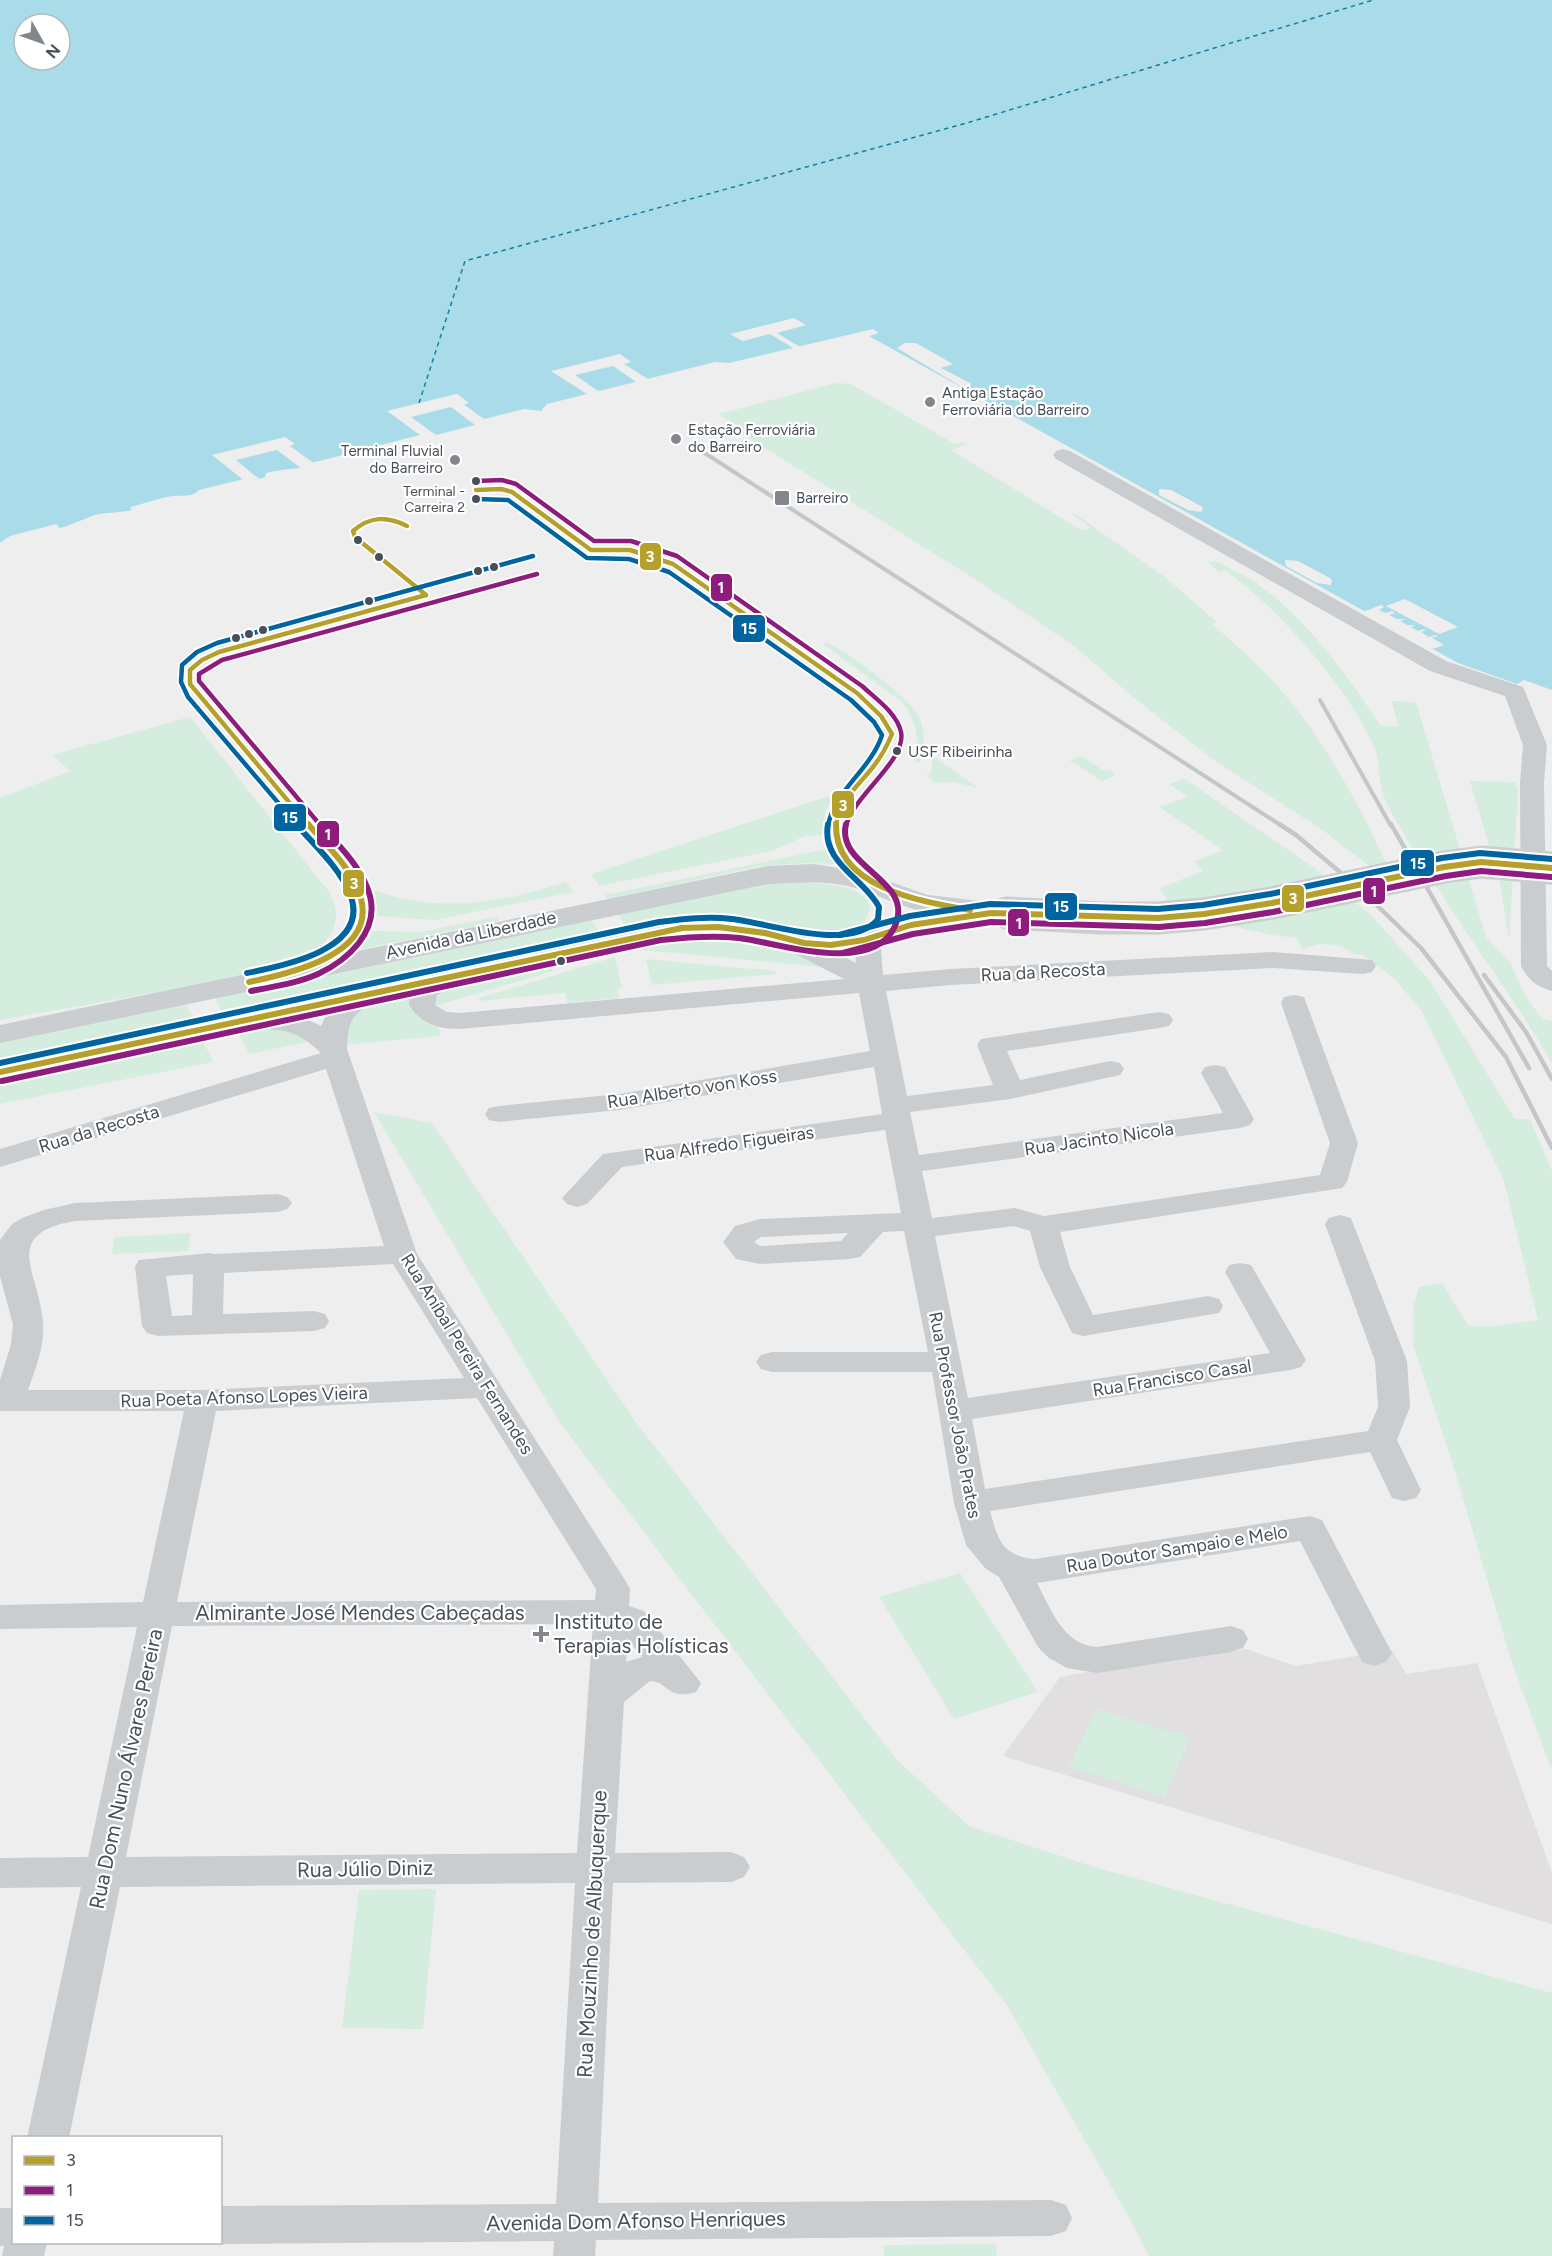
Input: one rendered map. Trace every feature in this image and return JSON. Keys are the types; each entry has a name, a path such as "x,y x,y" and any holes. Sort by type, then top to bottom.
{"main road":[{"name":"Avenida da Liberdade","path":"0,1034 768,874 813,873 849,877 923,903 999,913 1158,918 1204,914 1272,903 1472,863 1527,864 1552,868"},
{"path":"872,885 884,895 891,905 886,926 878,934"},
{"name":"Avenida da Liberdade","path":"0,1072 682,928 741,929 831,945 846,944 911,925 999,913"}],"street":[{"path":"1063,455 1438,666 1515,692 1535,745 1552,771"},
{"path":"1535,745 1532,783 1534,966 1538,974 1552,983"},
{"name":"Rua Professor João Prates","path":"878,934 868,950 871,984 955,1410 970,1503 983,1545 997,1560 1012,1569 1050,1638 1060,1649 1079,1659 1097,1660 1231,1638"},
{"path":"787,939 829,959 871,984"},
{"name":"Rua da Recosta","path":"457,974 428,988 422,996 422,1005 430,1014 438,1018 460,1021 963,976 1273,960 1363,966"},
{"path":"335,1053 334,1024 338,1016 344,1009 375,991"},
{"path":"874,1224 917,1225 1015,1217 1043,1225 1332,1182 1344,1143 1294,1003"},
{"path":"244,1019 275,1020 301,1025 318,1035 335,1053"},
{"path":"1010,1091 991,1045 1159,1020"},
{"name":"Rua da Recosta","path":"0,1158 335,1053"},
{"name":"Rua Aníbal Pereira Fernandes","path":"335,1053 402,1254 613,1588 611,1612"},
{"name":"Rua Alberto von Koss","path":"499,1114 619,1102 885,1057"},
{"name":"Rua Alfredo Figueiras","path":"577,1198 613,1160 896,1113 1110,1069"},
{"name":"Rua Jacinto Nicola","path":"906,1165 1240,1119 1215,1073"},
{"path":"4,1400 27,1340 27,1314 10,1251 14,1241 24,1230 57,1215 75,1212 277,1203"},
{"path":"1340,1224 1391,1361 1395,1407 1381,1440 1404,1490"},
{"path":"1043,1225 1055,1268 1083,1326 1208,1306"},
{"path":"314,1321 159,1326 150,1267 208,1262 402,1254"},
{"path":"207,1324 208,1262"},
{"name":"Rua Francisco Casal","path":"955,1410 1290,1360 1240,1272"},
{"path":"772,1362 945,1362"},
{"name":"Rua Poeta Afonso Lopes Vieira","path":"4,1400 202,1401 488,1387"},
{"name":"Rua Dom Nuno Álvares Pereira","path":"48,2136 202,1401"},
{"path":"970,1503 1381,1440"},
{"name":"Rua Doutor Sampaio e Melo","path":"1012,1569 1035,1571 1310,1528 1374,1653"},
{"path":"606,1698 621,1681 640,1671 661,1669 683,1683 632,1620 611,1612"},
{"name":"Almirante José Mendes Cabeçadas","path":"0,1617 611,1612"},
{"name":"Rua Mouzinho de Albuquerque","path":"575,2239 611,1612"},
{"name":"Rua Júlio Diniz","path":"0,1874 595,1866 731,1867"},
{"name":"Avenida Dom Afonso Henriques","path":"222,2225 575,2239 1051,2218"}],"shaded area":[{"path":"1246,1649 1296,1666 1392,1650 1406,1674 1477,1663 1552,1873 1552,1924 1003,1756 1060,1677 1162,1659 1164,1663"}],"green space":[{"path":"836,383 851,384 955,444 965,442 968,444 951,450 1081,530 1091,528 1072,514 1075,514 1165,577 1217,622 1212,624 1272,680 1319,740 1356,802 1388,867 1373,869 1324,831 1212,759 1133,697 1074,646 970,576 741,433 741,428 719,414"},
{"path":"1216,561 1255,582 1295,616 1341,669 1381,726 1398,726 1392,701 1416,702 1486,937 1511,963 1524,994 1542,1019 1552,1021 1552,1064 1536,1036 1446,902 1396,820 1382,791 1374,746 1347,699 1310,650 1268,606 1226,571 1219,572 1208,562"},
{"path":"825,642 846,653 874,673 911,705 922,724 924,737 920,762 914,762 917,746 916,731 902,702 823,644"},
{"path":"190,717 330,893 336,913 331,934 313,954 289,969 0,1020 0,798 70,771 52,755"},
{"path":"933,756 978,788 954,782 935,783 925,775 931,775"},
{"path":"1081,756 1104,771 1111,769 1114,776 1102,781 1069,760"},
{"path":"1185,779 1316,869 1373,917 1430,981 1515,1119 1530,1119 1552,1171 1552,1771 1512,1663 1453,1465 1413,1345 1413,1308 1419,1287 1442,1283 1468,1325 1494,1326 1538,1320 1504,1181 1422,1012 1395,979 1363,955 1353,954 1341,946 1320,944 1302,949 1297,938 1272,935 1175,913 1160,888 1203,871 1193,862 1223,850 1159,807 1188,797 1169,784"},
{"path":"1470,781 1515,782 1518,792 1509,940 1500,883"},
{"path":"829,796 833,797 825,813 822,835 805,836 772,851 599,886 591,874"},
{"path":"827,849 836,864 760,866 608,899 605,895"},
{"path":"566,882 573,892 435,920 377,916 377,907 372,892 377,891 425,902 472,903 519,895"},
{"path":"795,882 829,884 855,891 864,896 869,904 868,915 856,927 842,932 815,934 747,921 628,929 617,912 757,884"},
{"path":"496,917 499,921 357,950 373,931 420,932"},
{"path":"590,918 602,935 223,1015 215,997"},
{"path":"692,935 764,944 781,948 833,968 642,950 638,943"},
{"path":"615,957 622,988 617,989 619,998 567,1003 565,993 479,1001 479,998"},
{"path":"646,959 775,971 776,974 652,985"},
{"path":"548,963 553,971 432,1007 439,988"},
{"path":"411,992 438,1024 440,1036 345,1045 343,1024 373,1000"},
{"path":"186,1003 194,1022 0,1063 0,1042"},
{"path":"263,1025 274,1025 311,1041 249,1054 238,1031"},
{"path":"201,1037 213,1062 0,1104 0,1081"},
{"path":"374,1112 432,1123 635,1421 895,1758 969,1826 1094,1867 1552,1993 1552,2256 1149,2256 1008,2007 560,1423"},
{"path":"190,1233 188,1251 112,1254 115,1237"},
{"path":"960,1573 1038,1692 954,1719 879,1597"},
{"path":"1096,1709 1190,1737 1165,1797 1069,1767"},
{"path":"436,1889 423,2029 342,2028 359,1890"},
{"path":"996,2244 997,2256 884,2256 884,2245"}],"water":[{"path":"0,0 1552,0 1552,690 1524,680 1517,684 1458,663 869,336 879,333 873,329 729,363 715,362 547,404 541,411 524,409 484,419 463,404 468,403 457,394 388,411 420,435 377,446 370,453 355,452 299,466 301,468 266,473 265,477 259,479 256,476 199,490 190,495 162,498 130,507 132,510 99,514 60,528 56,524 10,536 0,543"},
{"path":"451,407 475,425 436,435 411,417"}],"pier":[{"path":"794,318 806,325 777,333 800,347 795,349 770,334 743,341 730,334"},
{"path":"905,343 916,343 953,364 941,368 972,384 968,386 970,392 897,348"},
{"path":"620,354 631,362 624,364 651,381 639,384 613,366 575,375 601,393 590,396 551,371"},
{"path":"457,394 469,403 463,405 487,422 482,422 461,407 462,401 457,397 394,413 422,433 423,437 387,411"},
{"path":"285,437 295,444 290,446 315,464 301,468 277,450 236,460 259,479 246,482 212,455"},
{"path":"1159,489 1171,490 1203,509 1201,512 1188,510 1159,495"},
{"path":"1285,560 1298,561 1330,578 1331,585 1317,583 1286,566"},
{"path":"1405,599 1458,627 1439,634 1386,606"},
{"path":"1381,605 1384,607 1379,610 1386,613 1392,611 1395,613 1389,615 1397,619 1406,619 1400,621 1407,625 1416,625 1411,627 1418,631 1426,630 1421,632 1429,637 1438,636 1432,638 1444,645 1432,649 1363,612"}],"ferry route":[{"path":"419,403 465,261 970,122 1373,0"}],"railway":[{"path":"697,448 1282,826"},
{"path":"1320,700 1391,826"},
{"path":"1279,824 1296,835 1360,889 1421,948 1506,1057 1552,1148"},
{"path":"1391,824 1529,1068"},
{"path":"1484,975 1526,1032 1552,1079"}],"transit line":[{"name":"1","path":"2,1081 661,940 729,937 797,949 842,953 862,951 880,944 892,932 899,913 894,895 887,885 852,851 845,829 848,817 855,805 884,772 899,747 901,732 888,710 862,686 677,556 631,541 594,541 516,484 502,480 476,481"},
{"name":"3","path":"476,490 501,489 512,492 591,550 630,550 673,564 857,693 881,716 892,734 881,756 840,810 836,826 841,849 856,868 869,880 884,889 917,900 970,910"},
{"name":"15","path":"0,1063 659,922 733,919 830,935 865,930 876,922 880,914 878,904 839,863 829,843 827,830 834,806 868,764 878,747 882,735 874,722 851,700 669,572 629,559 587,558 508,500 476,499"},
{"name":"3","path":"407,526 393,520 379,518 365,522 353,531 355,537 426,595"},
{"name":"15","path":"247,973 291,963 336,942 353,919 353,901 328,860 193,704 181,682 182,665 197,652 217,643 533,556"},
{"name":"1","path":"251,991 286,984 318,974 339,961 359,944 371,924 370,896 353,863 251,745 199,681 199,674 222,660 537,574"},
{"name":"3","path":"249,982 284,975 315,965 333,954 352,938 363,920 361,898 346,868 244,751 190,684 190,670 202,660 219,652 426,595"},
{"name":"15","path":"839,935 910,916 990,904 1158,909 1203,905 1270,894 1442,858 1480,853 1552,859"},
{"name":"3","path":"0,1072 682,928 718,927 765,933 804,943 831,945 864,940 911,925 991,913 1158,918 1204,914 1272,903 1444,867 1481,862 1552,868"},
{"name":"1","path":"843,953 913,934 991,922 1159,927 1205,923 1273,912 1446,876 1481,871 1551,877"}],"place":[{"name":"Antiga Estação Ferroviária do Barreiro","path":"930,402"},
{"name":"Estação Ferroviária do Barreiro","path":"676,439"},
{"name":"Terminal Fluvial do Barreiro","path":"455,460"},
{"name":"Barreiro","path":"782,498"},
{"name":"Terminal - Carreira 2","path":"476,499"},
{"name":"USF Ribeirinha","path":"897,751"},
{"name":"Instituto de Terapias Holísticas","path":"541,1634"}]}
